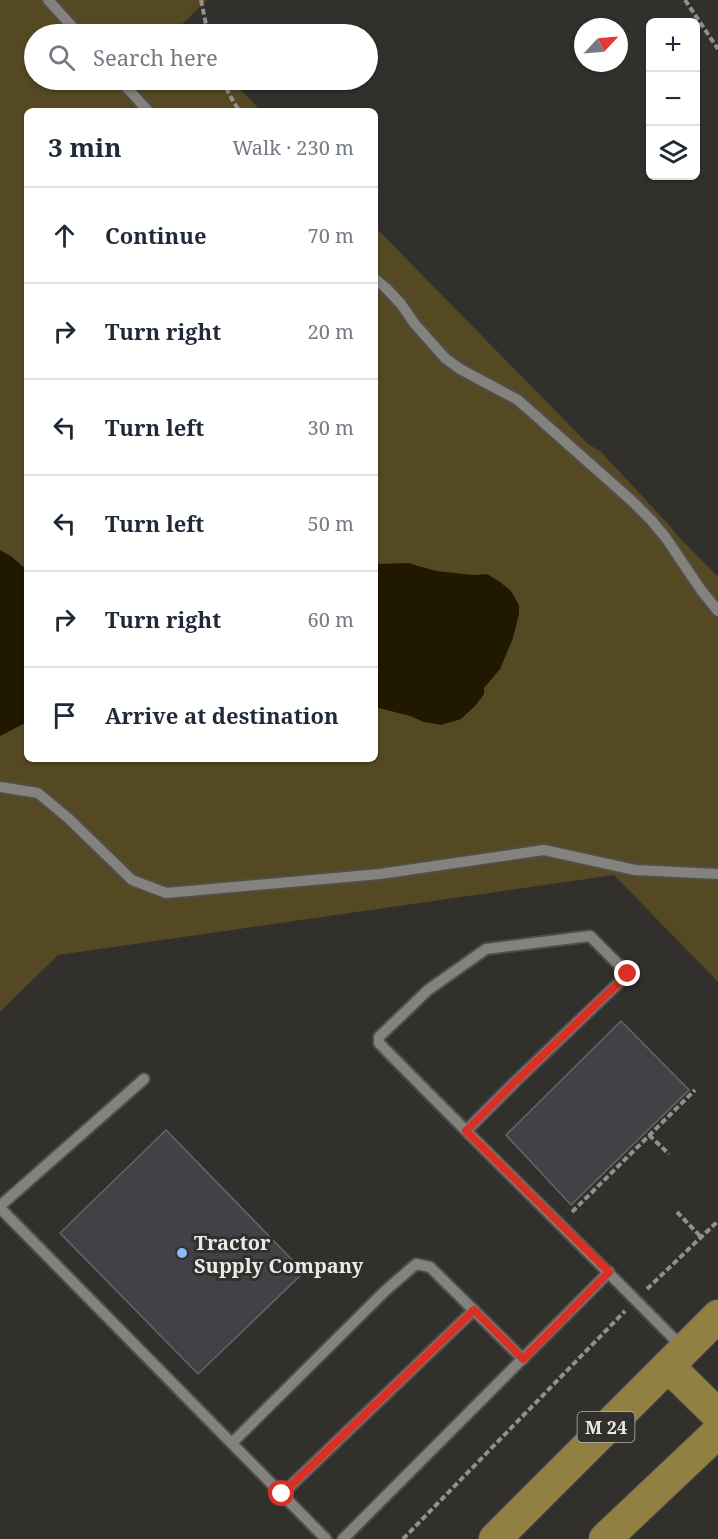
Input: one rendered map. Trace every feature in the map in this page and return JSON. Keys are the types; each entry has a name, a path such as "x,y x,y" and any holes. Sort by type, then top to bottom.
{"main road":[{"name":"M 24","path":"495,1539 718,1316"},
{"path":"676,1358 718,1415"},
{"path":"605,1539 718,1432"}],"lane":[{"path":"48,0 70,24"},
{"path":"129,90 145,108"},
{"path":"378,281 401,304 445,358 460,369 518,400 632,501 666,538 718,611"},
{"path":"0,787 39,794 68,818 132,880 166,893 380,874 544,850 634,870 718,874"},
{"path":"466,1131 628,974 590,936 486,949 428,990 379,1037 379,1043 466,1131 636,1300 676,1358"},
{"path":"144,1079 0,1207 326,1539"},
{"path":"232,1443 385,1291 416,1264 430,1267 523,1359"},
{"path":"343,1539 609,1272"},
{"path":"282,1494 474,1310"}],"path":[{"path":"201,0 206,24"},
{"path":"686,0 718,49"},
{"path":"227,90 237,108"},
{"path":"572,1212 695,1090"},
{"path":"650,1135 669,1154"},
{"path":"677,1212 702,1237"},
{"path":"403,1539 636,1300 718,1221"}],"shaded area":[{"path":"0,0 207,0 182,24 24,24 24,90 241,90 258,108 24,108 24,762 378,762 378,230 588,444 600,451 718,577 718,982 614,875 58,955 0,1012"},
{"path":"0,550 24,567 24,724 0,736"},
{"path":"408,563 436,571 487,574 511,591 519,605 513,638 500,669 484,688 484,694 476,705 461,719 441,725 378,708 378,564"}],"building":[{"path":"621,1021 689,1090 571,1205 506,1135"},
{"name":"Tractor Supply Company","path":"166,1130 304,1272 198,1374 60,1233"}],"place":[{"name":"Tractor Supply Company","path":"182,1253"}],"route":[{"path":"282,1494 474,1310 523,1359 609,1272 466,1131 628,974"}]}
